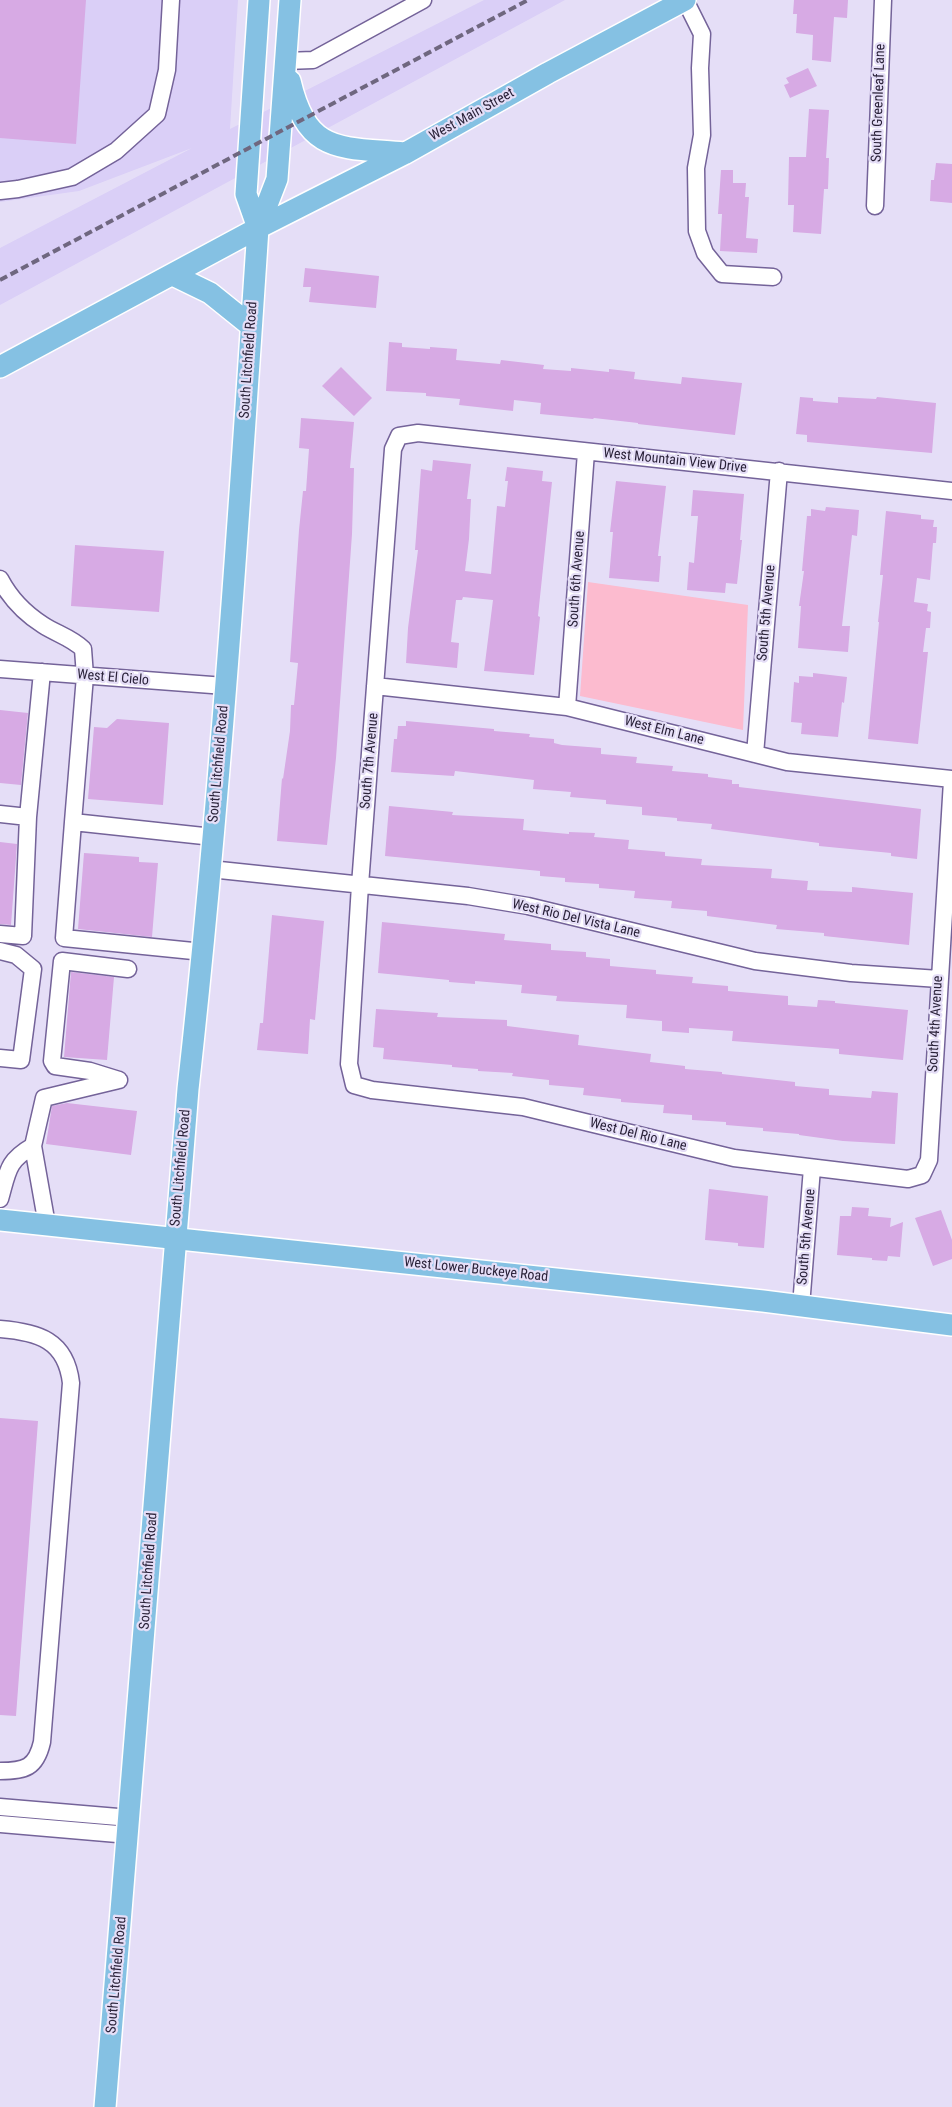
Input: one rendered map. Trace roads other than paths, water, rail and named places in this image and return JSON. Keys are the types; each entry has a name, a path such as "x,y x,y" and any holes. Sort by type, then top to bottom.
{"main road":[{"name":"South Litchfield Road","path":"258,228 246,194 259,0"},
{"name":"South Litchfield Road","path":"105,2107 175,1238 213,837 258,228 277,179 290,0"},
{"name":"West Main Street","path":"0,367 173,276 258,228 404,154 548,73 685,0"},
{"path":"286,61 294,99 302,119 320,138 346,148 404,154"},
{"path":"173,276 210,293 251,326"},
{"name":"West Lower Buckeye Road","path":"0,1220 802,1306 952,1325"}],"street":[{"path":"0,191 18,189 72,176 116,151 157,114 167,70 172,0"},
{"path":"286,61 313,60 423,0"},
{"path":"685,0 702,34 700,68 702,135 696,168 697,231 705,253 722,274 773,277"},
{"name":"South Greenleaf Lane","path":"875,206 883,0"},
{"name":"West Mountain View Drive","path":"399,436 418,433 952,490"},
{"name":"South 7th Avenue","path":"354,1086 349,1064 360,885 393,449 399,436"},
{"name":"South 6th Avenue","path":"567,707 586,452"},
{"name":"South 5th Avenue","path":"756,754 780,471"},
{"path":"0,579 8,594 24,611 43,625 76,641 83,650 85,676 64,938 203,952"},
{"name":"West El Cielo","path":"0,669 225,686"},
{"path":"0,934 23,936 28,817 42,672"},
{"name":"West Elm Lane","path":"376,686 567,707 787,762 952,780"},
{"name":"South 4th Avenue","path":"922,1175 929,1160 952,780"},
{"path":"0,814 28,817"},
{"path":"73,822 213,837"},
{"name":"West Rio Del Vista Lane","path":"210,869 468,896 528,906 755,961 851,973 939,978"},
{"path":"0,951 16,955 33,969 21,1060 0,1058"},
{"path":"47,1225 33,1146 44,1098 119,1080 90,1071 55,1066 53,1064 62,961 128,968"},
{"name":"West Del Rio Lane","path":"354,1086 372,1090 523,1107 734,1158 908,1179 922,1175"},
{"path":"0,1199 9,1168 19,1154 33,1146"},
{"name":"South 5th Avenue","path":"802,1306 812,1168"},
{"path":"0,1329 30,1332 52,1344 66,1359 70,1383 42,1742 39,1756 31,1766 23,1770 0,1771"},
{"path":"0,1807 129,1826"},
{"path":"0,1824 129,1826"}],"railway":[{"path":"0,280 528,0"}]}
